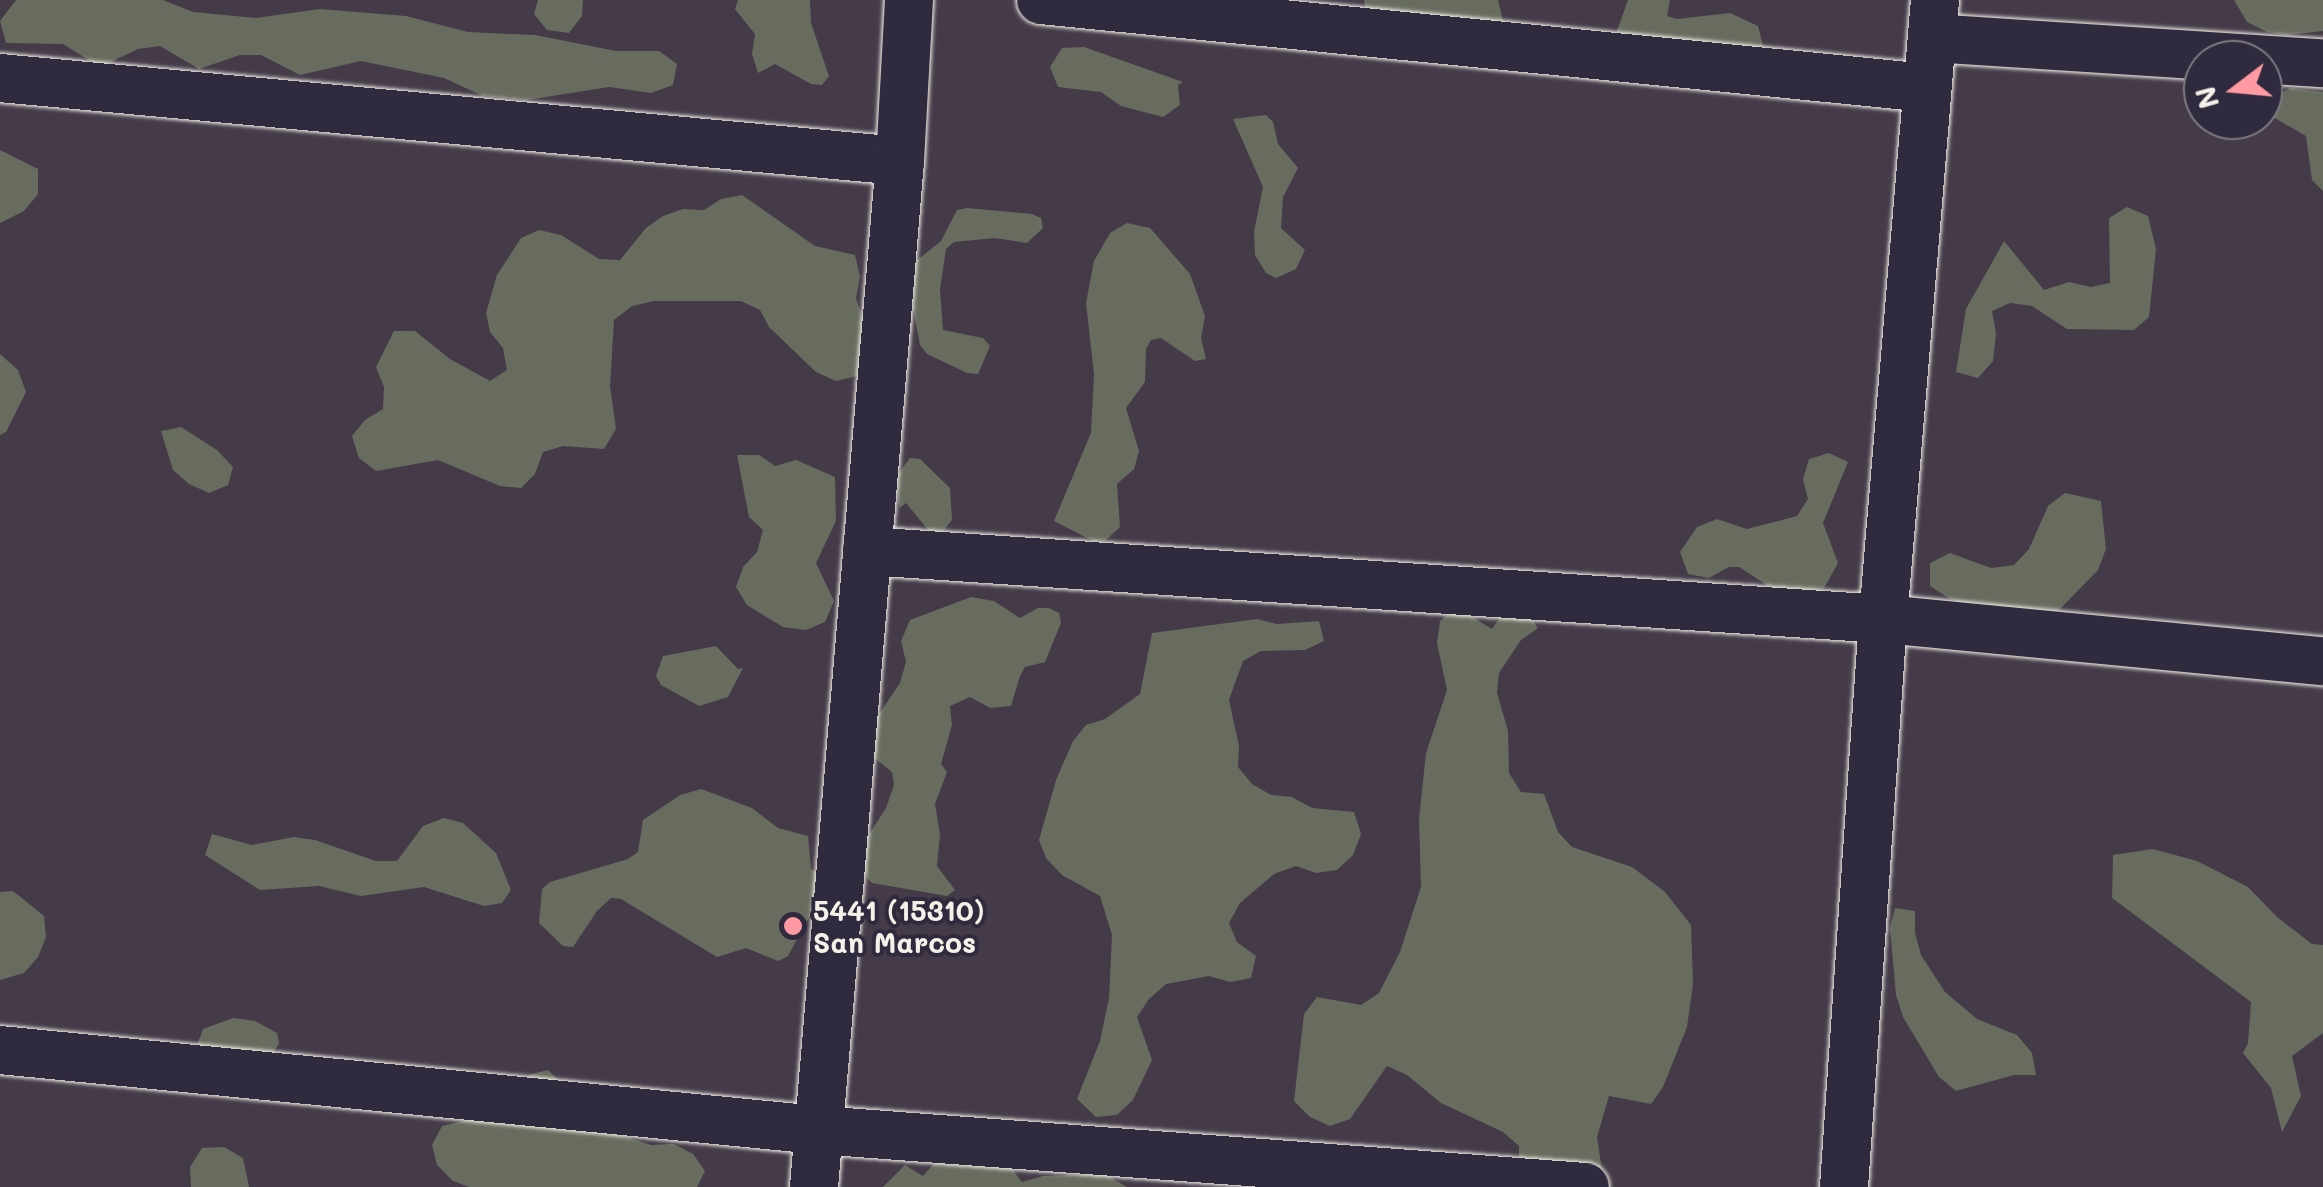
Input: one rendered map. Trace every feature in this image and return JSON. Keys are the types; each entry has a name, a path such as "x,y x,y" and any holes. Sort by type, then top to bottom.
{"street":[{"path":"814,1187 900,161 908,0"},
{"path":"1041,0 1928,88"},
{"path":"1844,1187 1882,619 1934,19 2323,63"},
{"path":"0,78 900,161"},
{"path":"867,550 1882,619 2323,660"},
{"path":"0,1050 818,1130 1586,1187"}],"green space":[{"path":"16,0 163,0 193,12 256,18 320,9 406,16 468,32 535,35 616,51 659,51 677,64 673,85 651,93 609,87 527,100 483,96 444,78 361,61 300,75 261,55 240,55 199,69 160,46 138,49 100,67 63,44 6,43 0,21"},
{"path":"538,0 583,0 582,16 569,33 547,30 534,14"},
{"path":"738,0 810,0 811,23 829,76 822,85 811,84 775,64 758,73 752,54 755,34 735,9"},
{"path":"1364,0 1498,0 1503,21 1497,30 1366,13"},
{"path":"1628,0 1670,0 1667,16 1677,19 1730,13 1758,26 1763,46 1756,54 1620,41 1617,31"},
{"path":"2234,0 2323,0 2323,31 2287,35 2267,32 2247,22"},
{"path":"1084,47 1183,82 1178,85 1180,105 1163,117 1121,106 1101,92 1058,87 1050,67 1062,48"},
{"path":"2290,88 2323,92 2323,191 2312,180 2306,136 2283,123 2283,92"},
{"path":"1266,115 1273,122 1278,144 1298,168 1283,197 1281,228 1305,250 1296,269 1276,278 1266,273 1255,255 1254,232 1263,187 1233,119"},
{"path":"0,150 38,169 38,194 24,211 0,223"},
{"path":"742,195 815,246 855,255 860,277 856,298 875,358 862,375 836,381 816,372 769,327 760,310 741,301 654,301 632,306 614,320 610,386 616,429 604,449 563,446 543,452 535,474 521,488 500,486 438,460 376,471 359,458 352,436 365,420 383,409 384,387 376,367 394,331 415,331 450,359 490,381 507,370 503,348 490,332 486,313 497,275 521,238 539,230 561,235 599,259 620,260 646,228 663,216 683,209 704,210 721,199"},
{"path":"2127,207 2148,216 2156,249 2149,317 2134,330 2067,329 2032,306 2010,303 1992,311 1996,333 1993,361 1978,378 1956,372 1966,309 2004,241 2044,290 2069,282 2091,287 2110,283 2109,218"},
{"path":"957,210 1032,214 1041,218 1043,228 1027,243 995,238 954,242 946,249 940,289 943,330 983,338 990,346 978,374 967,373 927,354 920,345 913,308 916,261 941,241"},
{"path":"1127,223 1150,228 1190,274 1205,316 1201,338 1206,359 1195,361 1161,338 1151,340 1146,349 1145,382 1126,408 1139,451 1134,469 1117,484 1120,527 1105,541 1093,541 1054,521 1091,433 1094,374 1086,303 1094,261 1110,233"},
{"path":"0,354 18,370 26,392 6,432 0,435"},
{"path":"181,427 217,450 233,467 228,485 209,493 189,484 173,470 161,431"},
{"path":"1829,453 1848,462 1823,523 1838,563 1823,590 1793,602 1739,567 1729,567 1709,578 1688,574 1680,552 1697,527 1717,519 1747,529 1797,516 1808,499 1803,479 1809,459"},
{"path":"737,455 759,455 775,466 796,460 835,477 836,521 816,563 834,601 825,622 806,630 783,627 747,605 736,587 743,567 757,552 763,530 749,517"},
{"path":"910,458 920,459 950,488 952,520 939,536 929,531 906,503 899,508 897,475"},
{"path":"2065,493 2101,501 2106,549 2098,570 2056,613 1991,613 1950,599 1930,586 1930,563 1950,553 1991,568 2014,565 2029,549 2048,506"},
{"path":"971,597 994,601 1020,618 1038,608 1049,608 1059,613 1061,623 1045,662 1025,667 1011,706 990,708 970,697 950,706 952,725 941,764 947,772 935,804 940,834 937,866 955,890 947,896 872,883 866,877 861,847 886,808 894,785 892,772 867,752 862,739 900,683 906,662 901,641 910,620"},
{"path":"1456,607 1492,629 1504,611 1526,611 1538,628 1521,640 1499,673 1497,693 1508,731 1509,773 1521,792 1544,794 1558,832 1572,847 1632,867 1665,892 1691,925 1693,984 1687,1027 1663,1087 1651,1104 1609,1096 1597,1137 1603,1177 1519,1168 1519,1146 1503,1132 1441,1103 1407,1075 1387,1066 1350,1119 1330,1126 1310,1117 1294,1101 1304,1014 1317,997 1361,1005 1379,993 1400,952 1421,887 1419,819 1426,753 1447,690 1437,643 1440,621"},
{"path":"1257,619 1277,624 1319,621 1324,641 1305,650 1261,651 1243,661 1229,700 1239,746 1238,767 1252,784 1271,795 1292,797 1312,808 1354,812 1361,834 1353,855 1337,870 1316,873 1296,866 1274,874 1240,903 1229,923 1237,942 1256,956 1251,978 1230,982 1209,976 1166,984 1149,999 1137,1017 1152,1060 1133,1100 1117,1115 1096,1117 1077,1099 1100,1041 1109,998 1112,935 1100,896 1062,875 1046,858 1039,840 1056,780 1073,741 1086,725 1105,719 1140,694 1152,633"},
{"path":"716,646 738,669 743,668 728,697 699,706 661,685 656,676 663,656"},
{"path":"701,789 752,808 778,828 808,836 811,869 817,872 823,891 788,956 778,961 746,948 717,957 621,899 611,898 597,911 573,947 563,946 539,923 542,889 550,882 628,859 638,852 643,820 680,795"},
{"path":"444,818 463,823 496,853 511,890 502,903 484,906 424,887 361,896 319,886 260,890 205,855 212,834 252,845 294,837 315,840 376,861 397,861 423,826"},
{"path":"2153,849 2197,861 2248,887 2277,917 2312,944 2323,945 2323,1033 2292,1056 2301,1096 2282,1132 2271,1088 2243,1053 2248,1043 2251,1002 2112,898 2113,855"},
{"path":"13,891 44,916 46,937 38,957 24,973 0,980 0,892"},
{"path":"1895,908 1915,911 1921,955 1945,992 1977,1019 2017,1035 2032,1053 2036,1075 2014,1075 1956,1091 1939,1077 1903,1017 1896,995 1890,928"},
{"path":"233,1018 255,1021 277,1033 279,1043 269,1062 196,1048 203,1029"},
{"path":"548,1070 611,1132 651,1145 674,1144 693,1154 705,1171 697,1187 469,1187 453,1181 437,1165 432,1145 442,1126 505,1111 534,1080 528,1075"},
{"path":"987,1118 1003,1157 1022,1182 1043,1176 1105,1174 1127,1187 883,1187 905,1165 923,1176 968,1125"},
{"path":"224,1147 243,1158 249,1187 191,1187 190,1167 202,1148"}],"place":[{"name":"5441 (15310) San Marcos","path":"793,926"}]}
